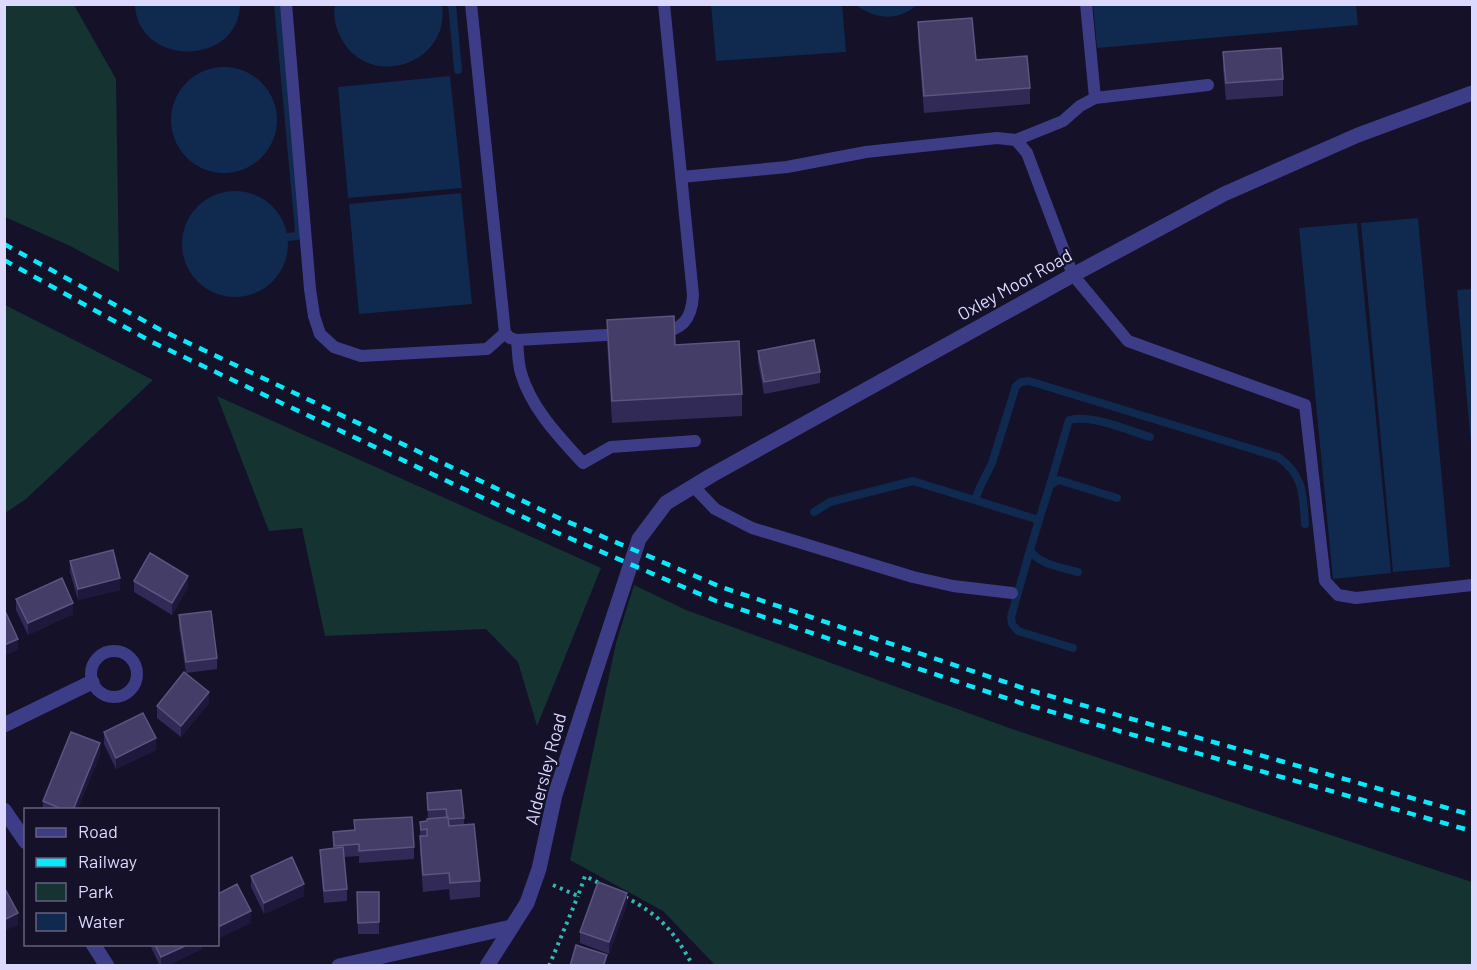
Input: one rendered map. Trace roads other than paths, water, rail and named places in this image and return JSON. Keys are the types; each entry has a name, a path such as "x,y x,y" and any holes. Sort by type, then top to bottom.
{"street":[{"name":"Oxley Moor Road","path":"626,576 639,539 648,524 666,503 693,486 1073,274 1224,194 1358,135 1473,93"},
{"name":"Aldersley Road","path":"487,966 527,903 547,838 555,795 626,576"},
{"path":"4,725 92,682"},
{"path":"4,810 24,839"},
{"path":"339,966 379,962 511,927"},
{"path":"94,946 107,966"}],"lane":[{"path":"286,4 310,289 314,316 321,334 334,347 361,356 487,349 505,333"},
{"path":"471,4 505,333 517,340 667,332 679,328 689,319 693,295 664,4"},
{"path":"1086,4 1095,98"},
{"path":"681,177 787,167 888,150 997,138 1016,140 1063,121 1080,106 1095,98 1208,85"},
{"path":"1016,140 1027,153 1073,274 1128,341 1305,405 1325,581 1338,594 1356,598 1473,585"},
{"path":"517,340 521,371 526,387 552,428 583,463 611,447 695,441"},
{"path":"693,486 715,509 752,528 913,577 953,586 1012,593"}],"water":[{"path":"240,4 235,25 223,40 207,49 188,52 169,49 152,40 140,25 135,5"},
{"path":"335,5 442,5 441,26 434,43 421,56 404,64 387,67 369,63 353,53 340,36 334,13"},
{"path":"711,5 842,5 846,52 716,61"},
{"path":"856,5 917,5 902,14 887,17 872,14"},
{"path":"1093,5 1356,5 1358,25 1097,48"},
{"path":"224,67 244,71 261,83 273,100 277,120 273,140 261,157 244,169 224,173 204,169 187,157 175,140 171,120 175,100 187,83 204,71"},
{"path":"450,76 462,188 348,198 338,87"},
{"path":"235,191 255,195 273,206 284,224 288,244 284,264 273,282 255,293 235,297 215,293 197,282 186,264 182,244 186,224 197,206 215,195"},
{"path":"461,193 472,304 359,314 349,204"},
{"path":"1418,218 1450,567 1393,572 1361,223"},
{"path":"1357,223 1391,573 1333,579 1299,228"},
{"path":"1472,289 1472,455 1457,290"}],"waterway":[{"path":"278,4 299,231 297,236 288,237"},
{"path":"452,4 458,70"},
{"path":"975,500 992,463 1016,386 1021,382 1029,381 1278,457 1287,464 1297,478 1302,495 1305,524"},
{"path":"1050,485 1069,420 1099,421 1150,437"},
{"path":"814,512 830,502 913,481 1039,520 1050,485 1059,480 1117,498"},
{"path":"1039,520 1030,550 1033,555 1051,565 1078,572"},
{"path":"1030,550 1011,617 1012,624 1018,631 1073,648"}],"railway":[{"path":"4,244 159,329 559,518 721,587 1029,690 1472,815"},
{"path":"4,260 152,342 553,531 716,601 1024,704 1472,831"}]}
